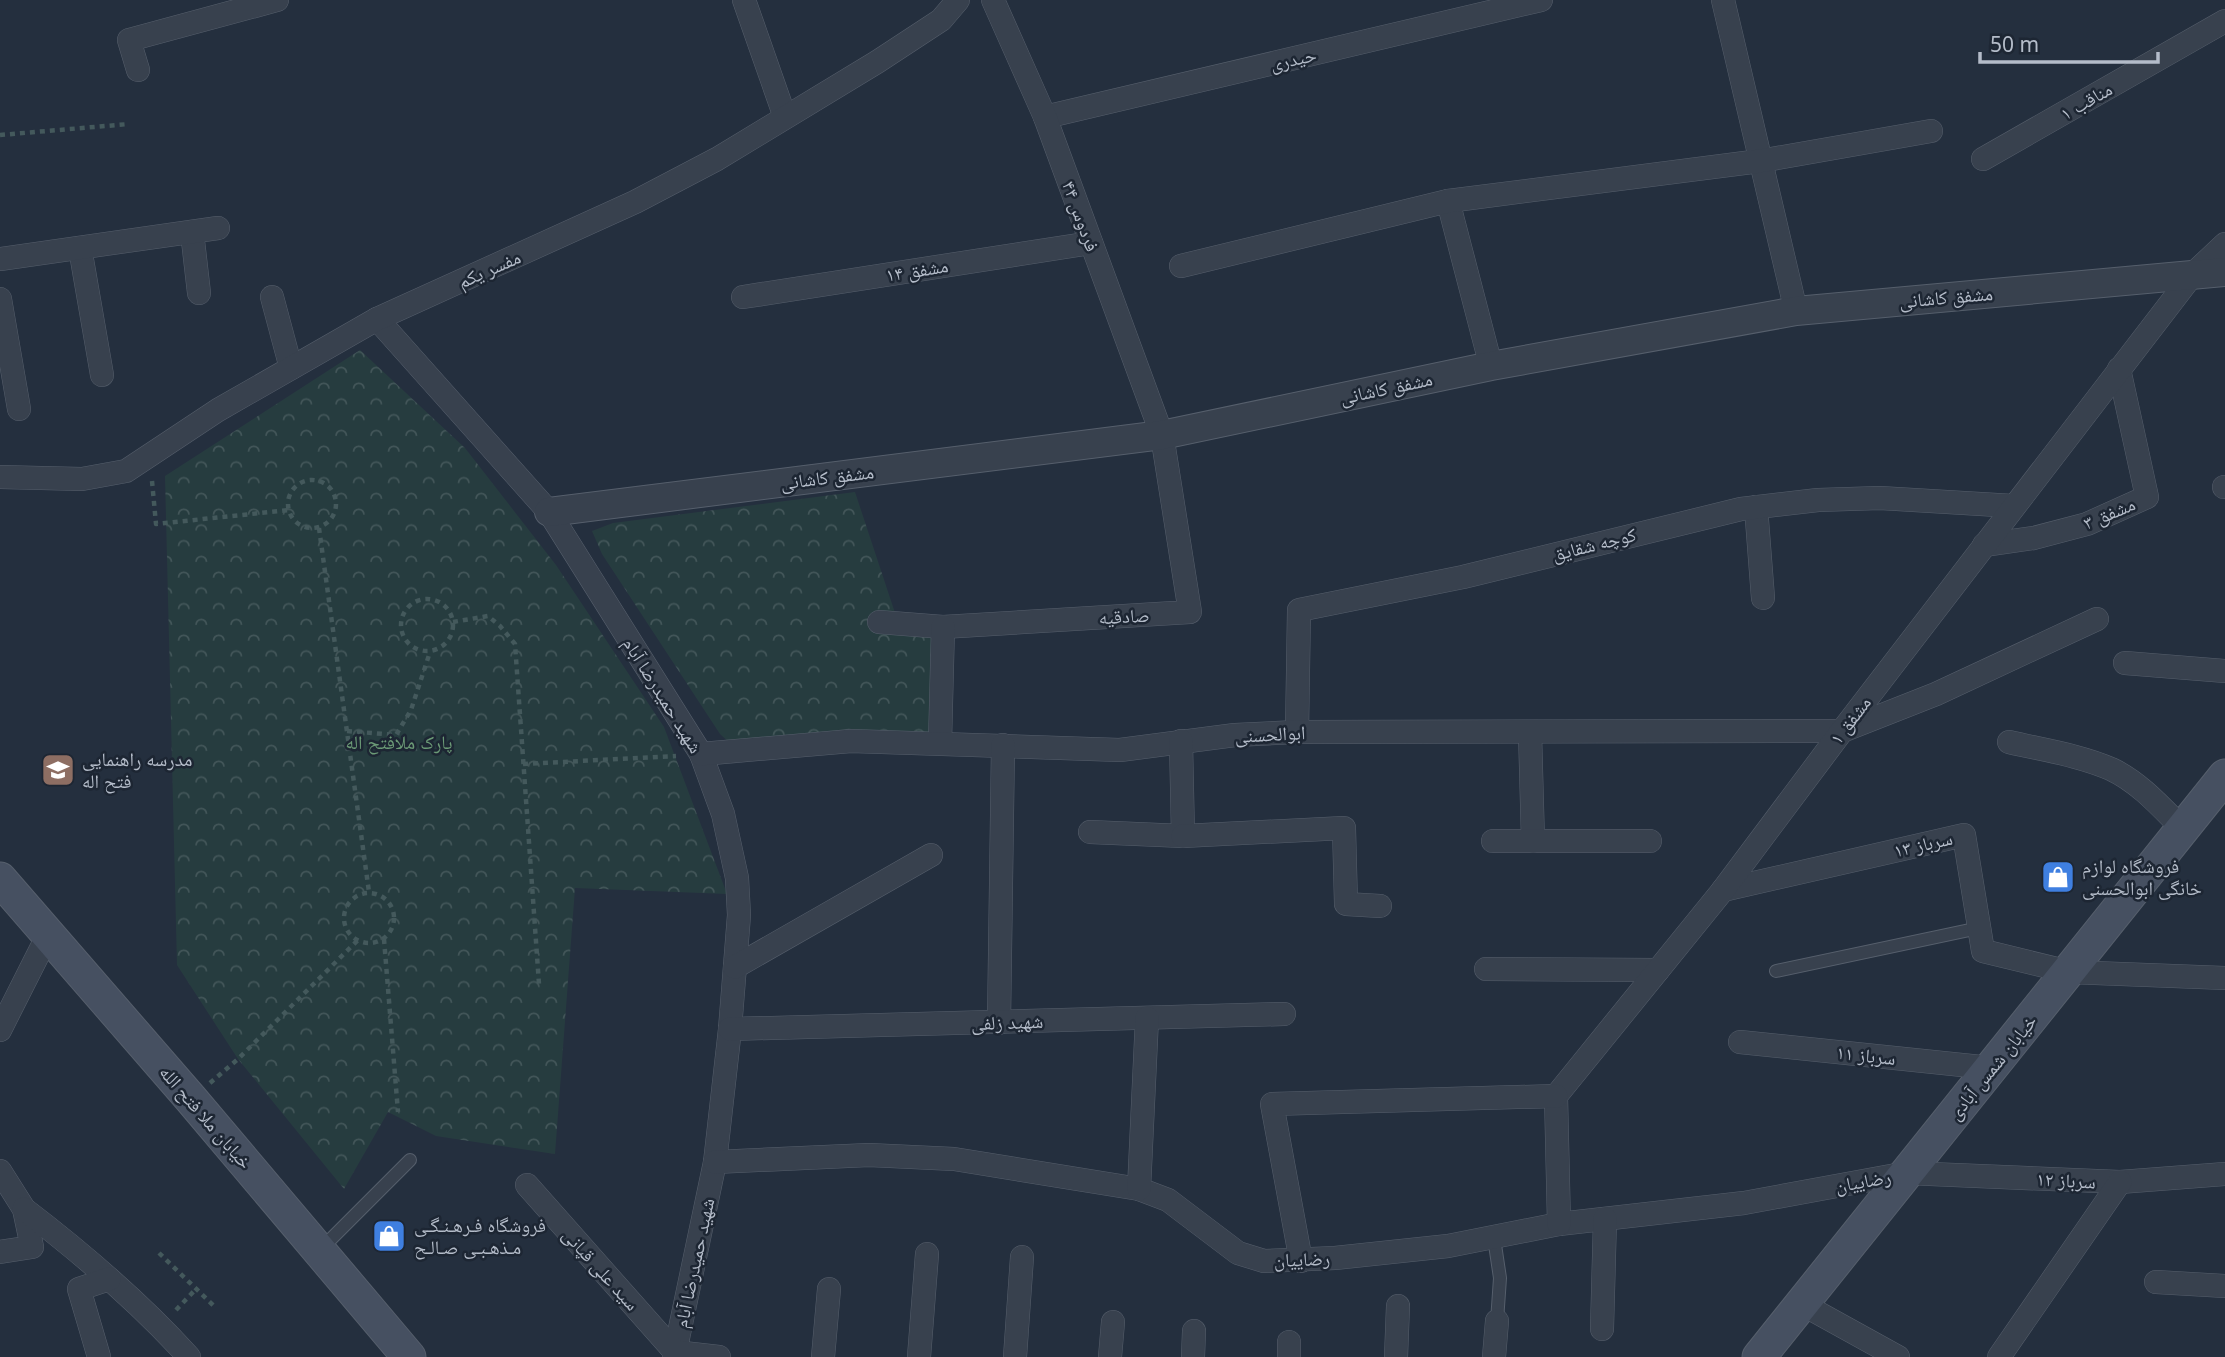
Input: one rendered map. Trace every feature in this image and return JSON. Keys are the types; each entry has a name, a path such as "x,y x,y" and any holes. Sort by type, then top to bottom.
{"main road":[{"name":"خیابان شمس آبادی","path":"1759,1357 2225,776"},
{"name":"خیابان ملا فتح الله","path":"0,879 409,1357"}],"street":[{"path":"138,70 129,40 215,8 277,0"},
{"path":"744,0 785,117"},
{"name":"مفسر یکم","path":"0,477 82,479 126,471 218,410 377,319 635,202 717,159 942,20 958,0"},
{"name":"فردوس ۴۴","path":"993,0 1045,117 1162,435"},
{"name":"حیدری","path":"1045,117 1541,0"},
{"path":"1723,0 1796,311"},
{"name":"مناقب ۱","path":"1983,159 2225,21"},
{"path":"1181,266 1448,201 1760,161 1931,131"},
{"path":"1448,201 1492,366"},
{"path":"0,259 218,229"},
{"path":"192,232 199,293"},
{"name":"مشفق ۱۴","path":"743,296 1091,243"},
{"name":"مشفق ۱","path":"1556,1096 1723,890 2193,274 2225,244"},
{"path":"80,248 102,375"},
{"name":"مشفق کاشانی","path":"549,512 1162,435 1492,366 1796,311 2225,272"},
{"path":"272,296 291,368"},
{"path":"0,299 19,409"},
{"name":"شهید حمیدرضا آبام","path":"377,319 549,512 701,754 723,814 737,878 739,915 730,1029 715,1162 674,1354"},
{"name":"مشفق ۳","path":"1984,545 2034,538 2087,524 2147,497 2119,369"},
{"name":"صادقیه","path":"879,621 943,627 1190,612 1162,435"},
{"name":"کوچه شقایق","path":"1297,732 1299,611 1463,577 1674,524 1756,507 1818,500 1880,498 2014,506"},
{"path":"1756,507 1763,598"},
{"path":"1842,731 1936,694 2097,619"},
{"path":"940,743 943,627"},
{"path":"2125,663 2225,671"},
{"name":"ابوالحسنی","path":"701,754 851,741 1120,750 1181,741 1297,732 1842,731"},
{"path":"1530,733 1533,841"},
{"path":"1181,741 1183,836"},
{"path":"2009,742 2112,770 2143,790 2183,829"},
{"path":"999,1023 1003,745"},
{"path":"1090,832 1183,836 1344,828 1346,904 1380,906"},
{"name":"سرباز ۱۳","path":"1723,890 1964,835 1983,951 2070,972"},
{"path":"1493,841 1650,841"},
{"path":"735,967 931,855"},
{"path":"0,1030 48,935"},
{"path":"1486,969 1658,970"},
{"path":"2070,972 2225,978"},
{"name":"شهید زلفی","path":"730,1029 1284,1014"},
{"path":"1139,1189 1147,1018"},
{"name":"سرباز ۱۱","path":"1740,1042 1991,1068"},
{"path":"1301,1261 1272,1104 1556,1096 1559,1224"},
{"name":"رضاییان","path":"715,1162 869,1156 954,1159 1139,1189 1168,1200 1238,1252 1264,1261 1301,1261 1448,1246 1559,1224 1744,1203 1907,1173"},
{"path":"0,1171 24,1209 109,1279 161,1326 189,1357"},
{"name":"سرباز ۱۲","path":"1907,1173 2120,1182 2225,1174"},
{"path":"1999,1357 2120,1182"},
{"name":"سید علی قپانی","path":"527,1185 674,1354"},
{"path":"0,1252 32,1247 24,1209"},
{"path":"1602,1329 1605,1219"},
{"path":"919,1357 927,1254"},
{"path":"1015,1357 1022,1257"},
{"path":"99,1357 79,1289 109,1279"},
{"path":"2157,1282 2225,1286"},
{"path":"823,1357 829,1289"},
{"path":"1802,1304 1898,1357"},
{"path":"1396,1357 1398,1307"},
{"path":"1494,1357 1497,1321"},
{"path":"1110,1357 1113,1322"},
{"path":"1193,1357 1194,1331"},
{"path":"674,1354 719,1357"}],"lane":[{"path":"1776,971 1979,929"},
{"path":"320,1251 410,1160"},
{"path":"1494,1238 1500,1278 1497,1321"}],"path":[{"path":"0,135 129,124"},
{"path":"149,456 156,524 289,510"},
{"path":"305,480 320,481 333,490 337,505 332,520 319,528 304,528 292,518 289,510 287,503 292,489 305,480"},
{"path":"319,528 369,892"},
{"path":"424,599 437,601 448,609 453,622 451,636 443,646 430,652 416,650 406,641 401,628 402,615 411,604 424,599"},
{"path":"453,622 488,616 515,644 539,984"},
{"path":"347,732 396,735 411,710 430,652"},
{"path":"523,764 701,754"},
{"path":"369,892 384,897 394,910 394,926 384,939 369,944 353,939 344,926 344,909 354,897 369,892"},
{"path":"384,939 398,1112"},
{"path":"191,1099 238,1059 358,940"},
{"path":"159,1254 215,1307"},
{"path":"161,1326 196,1289"}],"green space":[{"name":"پارک ملافتح اله","path":"360,350 465,448 556,565 664,727 727,894 575,888 555,1154 436,1136 388,1112 344,1189 238,1059 177,965 165,476"},
{"path":"855,492 897,619 939,630 936,739 733,746 720,734 602,554 592,531 613,523"}],"place":[{"name":"مدرسه راهنمایی فتح اله","path":"58,770"},
{"name":"فروشگاه لوازم خانگی ابوالحسنی","path":"2058,877"},
{"name":"فروشگاه فـرهـنـگـی مـذهـبـی صـالـح","path":"389,1236"}]}
